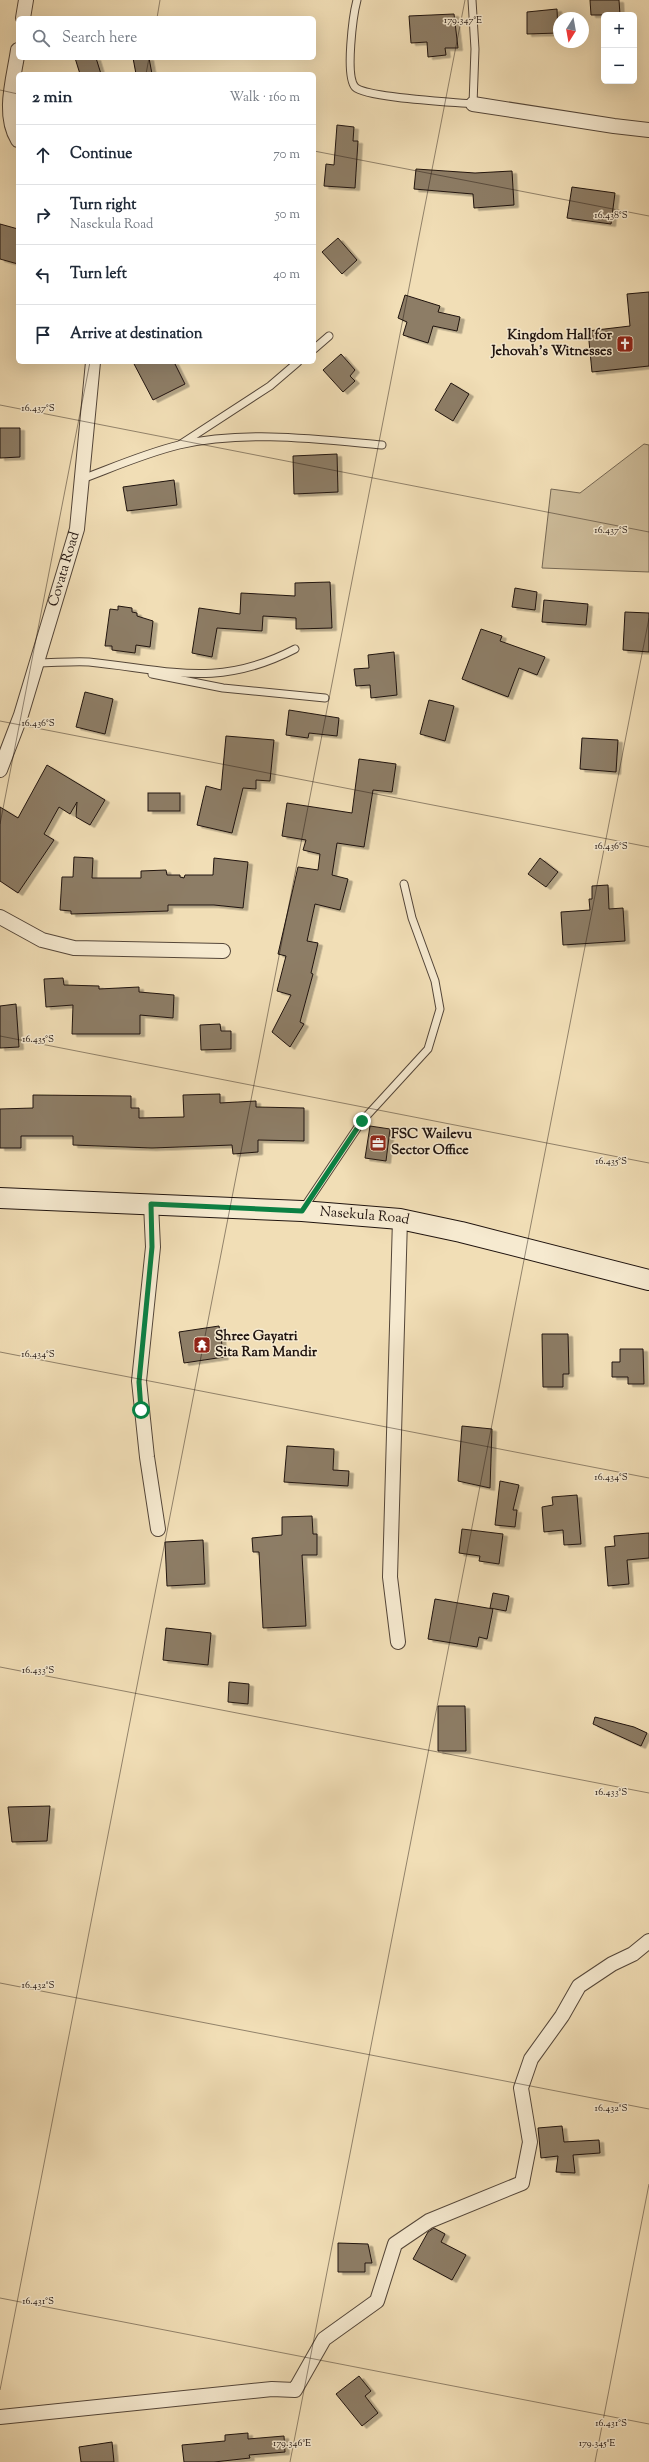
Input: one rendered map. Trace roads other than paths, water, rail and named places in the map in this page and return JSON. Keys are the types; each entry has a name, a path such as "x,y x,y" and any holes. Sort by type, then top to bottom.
{"main road":[{"name":"Nasekula Road","path":"0,1198 302,1211 400,1219 461,1232 649,1280"}],"street":[{"path":"23,16 26,0"},
{"path":"16,60 10,97 10,119 16,135"},
{"path":"473,104 649,130"},
{"name":"Covata Road","path":"0,769 21,715 77,529 93,364"},
{"path":"0,918 42,940 74,948 223,951"},
{"path":"151,1204 152,1247 139,1382 147,1457 158,1529"},
{"path":"398,1642 390,1577 400,1219"},
{"path":"0,2417 272,2389 295,2390 324,2339 377,2302 395,2244 429,2221 522,2184 530,2142 521,2088 531,2060 562,2016 579,1986 612,1964 633,1954 649,1941"}],"lane":[{"path":"357,0 352,20 352,81 356,88 375,94 473,104 475,49 472,0"},
{"path":"316,347 329,336"},
{"path":"180,445 270,386 296,364"},
{"path":"82,480 125,462 180,445 223,439 308,438 382,445"},
{"path":"37,663 87,662 198,675 237,672 271,661 295,649"},
{"path":"87,662 223,688 325,698"},
{"path":"302,1211 362,1121 428,1049 440,1009 435,981 412,918 404,884"}],"place":[{"name":"Kingdom Hall for Jehovah's Witnesses","path":"625,344"},
{"name":"FSC Wailevu Sector Office","path":"378,1143"},
{"name":"Shree Gayatri Sita Ram Mandir","path":"202,1345"}]}
